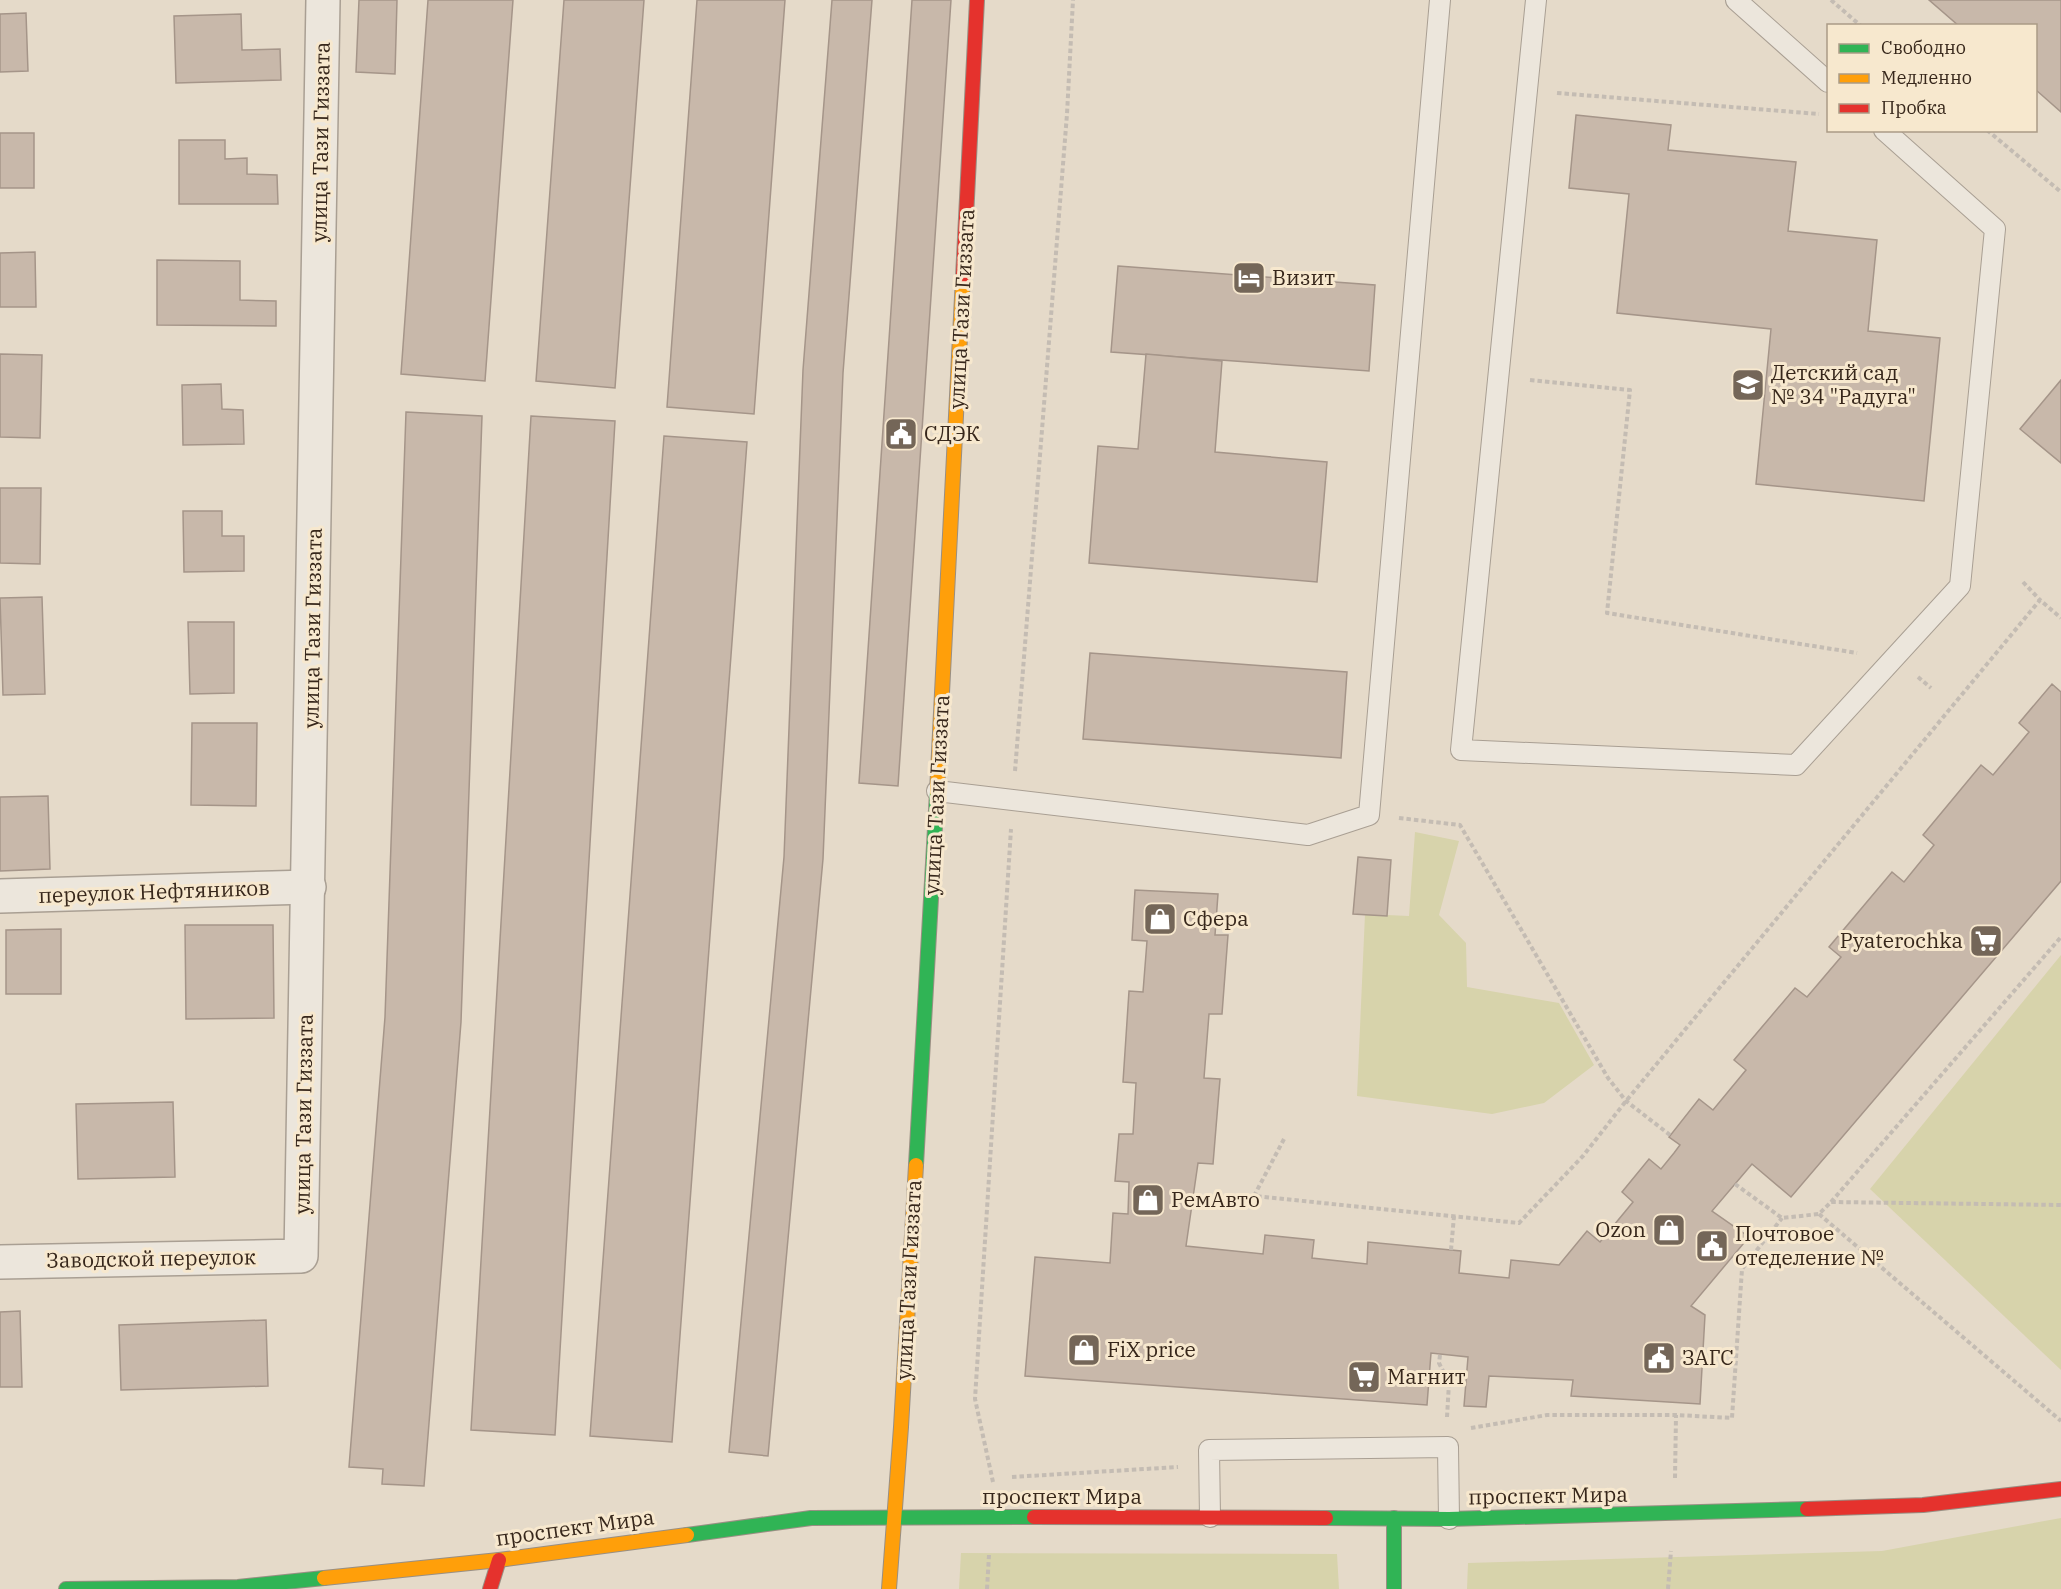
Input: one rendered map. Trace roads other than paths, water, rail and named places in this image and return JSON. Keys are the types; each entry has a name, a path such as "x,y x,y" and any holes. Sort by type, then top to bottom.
{"main road":[{"name":"улица Тази Гиззата","path":"889,1589 938,791 977,0"},
{"name":"проспект Мира","path":"66,1589 238,1587 499,1560 811,1518 1449,1519 1675,1514 1923,1505 2061,1489"},
{"path":"1394,1518 1394,1589"},
{"path":"490,1589 499,1560"}],"street":[{"name":"улица Тази Гиззата","path":"301,1256 323,0"},
{"name":"переулок Нефтяников","path":"0,896 309,887"},
{"name":"Заводской переулок","path":"0,1262 301,1256"}],"lane":[{"path":"938,791 1308,835 1369,815 1440,0"},
{"path":"1536,0 1461,750 1796,765 1960,586 1995,229 1886,132"},
{"path":"1736,0 1827,81"},
{"path":"1210,1517 1209,1450 1448,1447 1449,1519"}],"place":[{"name":"Визит","path":"1249,278"},
{"name":"Детский сад № 34 \"Радуга\"","path":"1748,385"},
{"name":"СДЭК","path":"901,434"},
{"name":"Сфера","path":"1160,919"},
{"name":"Pyaterochka","path":"1986,941"},
{"name":"РемАвто","path":"1148,1200"},
{"name":"Ozon","path":"1669,1230"},
{"name":"Почтовое отеделение №","path":"1712,1246"},
{"name":"FiX price","path":"1084,1350"},
{"name":"ЗАГС","path":"1659,1358"},
{"name":"Магнит","path":"1364,1377"}]}
